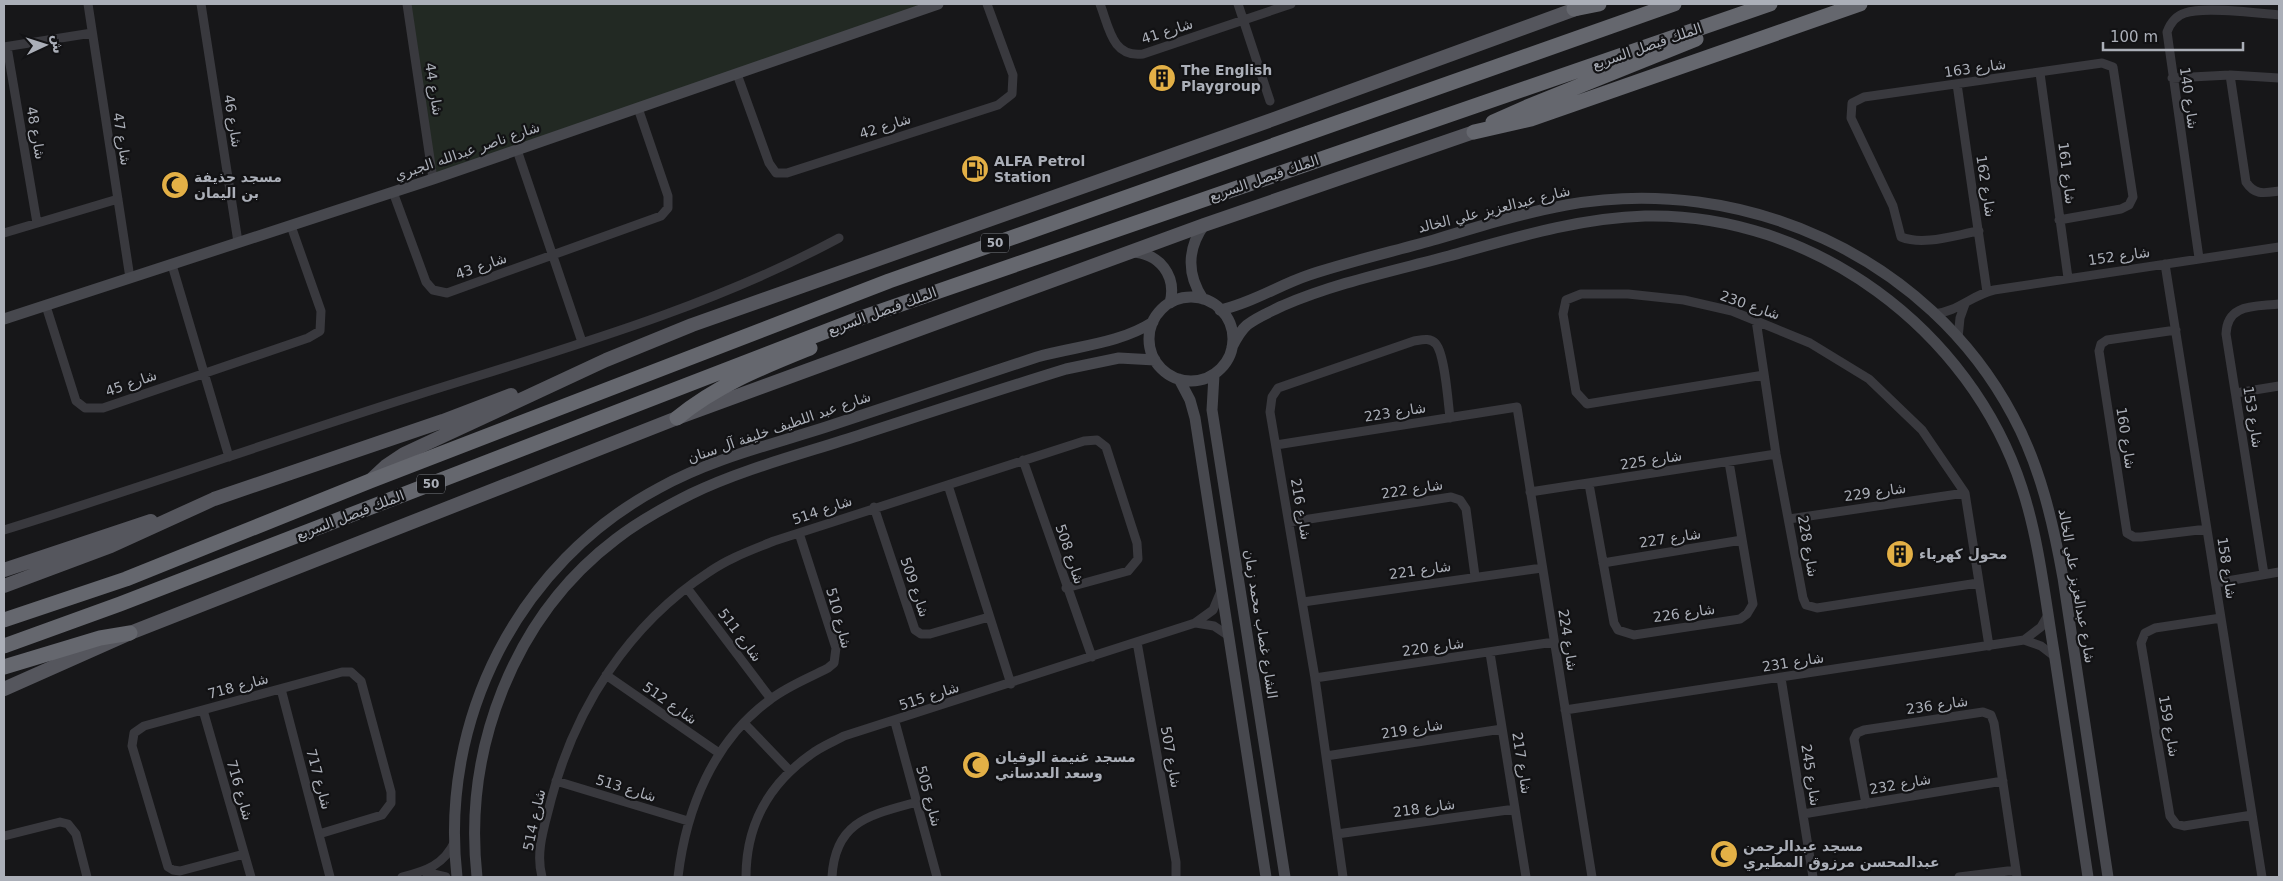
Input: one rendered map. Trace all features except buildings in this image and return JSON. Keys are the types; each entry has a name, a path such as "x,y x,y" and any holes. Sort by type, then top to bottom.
{"highway":[{"path":"1574,10 1599,4"},
{"name":"الملك فيصل السريع","path":"4,620 126,579 370,481 889,281 1674,4"},
{"path":"1474,132 1527,107 1732,24 1770,4"},
{"name":"الملك فيصل السريع","path":"4,646 120,604 858,319 1770,4"},
{"path":"1474,132 1531,119 1860,4"},
{"path":"677,418 700,400 728,383 829,339 858,319"},
{"path":"4,667 100,638 130,633"}],"main road":[{"name":"الملك فيصل السريع","path":"370,481 386,466 404,454 564,379 649,342 726,312 1274,119 1592,4"},
{"name":"الملك فيصل السريع","path":"4,689 130,633 677,418 1204,225 1474,132"},
{"path":"4,586 96,553 171,517 240,489 418,429 521,391 564,379"},
{"path":"4,570 130,527 171,517"}],"street":[{"name":"شارع 47","path":"88,4 130,278"},
{"name":"شارع 46","path":"201,4 238,242"},
{"name":"شارع 44","path":"407,4 433,179"},
{"name":"شارع ناصر عبدالله الجبري","path":"4,319 433,179 938,4"},
{"name":"شارع 42","path":"737,74 769,163 776,173 786,173 998,104 1012,94 1013,75 988,4"},
{"name":"شارع 41","path":"1100,4 1117,47 1124,53 1133,56 1291,4"},
{"path":"1238,4 1270,101"},
{"name":"شارع 140","path":"2199,258 2167,32 2172,22 2180,15 2196,11 2279,15"},
{"name":"شارع 48","path":"37,224 5,47 92,33"},
{"name":"شارع 163","path":"1979,231 1921,240 1908,240 1901,236 1893,206 1852,118 1852,103 1864,97 2102,63 2112,67 2133,197 2129,205 2121,209 2059,220"},
{"name":"شارع 161","path":"2040,73 2068,278"},
{"path":"2172,78 2230,75 2279,78"},
{"path":"2230,75 2246,182 2250,188 2259,193 2279,191"},
{"name":"شارع 162","path":"1957,84 1987,292"},
{"name":"شارع 43","path":"393,192 426,282 433,290 448,292 661,216 668,208 668,196 638,108"},
{"path":"517,150 582,342"},
{"name":"شارع عبدالعزيز علي الخالد","path":"1220,310 1247,303 1281,286 1310,275 1517,216 1588,202 1648,197 1686,199 1768,216 1814,233 1876,267 1934,314 1978,362 2003,398 2022,432 2036,467 2058,555 2108,877"},
{"path":"4,233 118,200"},
{"path":"1203,299 1186,298 1170,303 1153,322 1150,341 1155,360 1162,369 1179,379 1197,381 1214,375 1228,359 1242,330 1254,320 1304,297 1548,229 1620,218 1666,217 1723,224 1769,236 1820,256 1879,292 1923,329 1966,379 2001,435 2022,488 2032,526 2048,615 2088,877"},
{"path":"1204,225 1193,246 1190,262 1195,285 1203,299 1220,310 1230,323 1233,335 1232,348"},
{"name":"شارع 45","path":"46,306 76,400 85,408 103,408 308,338 320,331 321,311 291,226"},
{"path":"4,530 582,342 740,286 790,264 839,238"},
{"name":"شارع 152","path":"1934,314 1951,311 1987,292 2279,247"},
{"path":"1132,252 1151,256 1167,270 1172,283 1170,303"},
{"name":"شارع 158","path":"2165,264 2262,877"},
{"path":"172,265 229,457"},
{"name":"شارع 230","path":"1764,375 1587,404 1576,392 1563,314 1566,300 1581,294 1628,294 1684,300 1732,311 1810,343 1868,379 1922,430 1965,493 1989,646"},
{"path":"1958,338 1960,318 1966,304"},
{"name":"شارع 153","path":"2264,574 2226,334 2229,318 2240,310 2279,304"},
{"name":"شارع 228","path":"1756,320 1776,454 1803,598 1806,605 1817,608 1978,583"},
{"name":"شارع عبد اللطيف خليفة آل سنان","path":"457,877 455,842 456,797 461,758 470,720 483,683 512,626 535,592 561,562 606,522 671,481 721,460 1037,357 1123,337 1153,322"},
{"name":"شارع 160","path":"2176,330 2107,340 2100,344 2099,351 2128,533 2134,537 2141,537 2207,529"},
{"name":"شارع 216","path":"1342,877 1315,678 1270,412 1272,397 1278,388 1414,341 1426,339 1435,343 1441,354 1450,418"},
{"path":"477,877 475,814 483,753 502,692 519,654 539,621 562,591 587,564 633,527 712,484 1066,369 1119,358 1155,360"},
{"name":"الشارع غصاب محمد زمان","path":"1214,375 1212,410 1285,877"},
{"path":"1179,379 1190,400 1195,418 1266,877"},
{"path":"2236,393 2279,386"},
{"name":"شارع 223","path":"1276,445 1517,407"},
{"name":"شارع 224","path":"1517,407 1591,877"},
{"path":"773,463 794,450 826,440 829,433 828,426"},
{"name":"شارع 514","path":"542,877 539,867 539,845 556,781 573,736 596,690 639,630 666,604 710,571 745,552 874,507 948,486 1084,441 1097,440 1106,447 1137,543 1138,559 1128,571 1066,588"},
{"name":"شارع 225","path":"1530,492 1776,454"},
{"name":"شارع 508","path":"1023,460 1066,588 1092,657"},
{"name":"شارع 226","path":"1589,484 1614,623 1618,630 1634,635 1740,619 1747,614 1753,604 1728,462"},
{"path":"948,486 1011,684"},
{"name":"شارع 229","path":"1789,519 1965,493"},
{"name":"شارع 222","path":"1290,522 1451,497 1460,500 1466,509 1475,576"},
{"name":"شارع 509","path":"874,507 915,630 921,634 930,634 989,616"},
{"name":"شارع 510","path":"678,877 688,821 703,783 719,753 744,723 771,699 828,668 836,658 836,648 799,533"},
{"name":"شارع 227","path":"1603,562 1742,540"},
{"name":"شارع 221","path":"1302,602 1542,568"},
{"path":"2216,583 2279,572"},
{"name":"شارع 511","path":"687,588 771,699"},
{"name":"شارع 515","path":"746,877 746,862 755,820 771,793 790,771 811,754 844,736 895,722 1196,623 1213,610 1222,590"},
{"name":"شارع 231","path":"1565,710 2024,640 2041,628 2048,615"},
{"name":"شارع 159","path":"2221,618 2155,628 2145,634 2141,643 2170,816 2176,824 2184,826 2252,815"},
{"path":"1196,623 1214,626 1229,636"},
{"path":"2024,640 2041,646 2054,656"},
{"name":"شارع 507","path":"1137,642 1176,862 1176,877"},
{"name":"شارع 220","path":"1315,678 1554,642"},
{"name":"شارع 217","path":"1490,653 1526,877"},
{"name":"شارع 718","path":"244,854 180,871 168,867 132,746 132,737 140,727 346,672 359,677 363,686 391,792 391,803 382,815 319,834"},
{"name":"شارع 512","path":"606,675 719,753"},
{"name":"شارع 245","path":"1781,678 1813,877"},
{"name":"شارع 717","path":"280,689 330,877"},
{"name":"شارع 716","path":"204,710 251,877"},
{"name":"شارع 236","path":"1866,804 1854,739 1857,733 1864,730 1984,712 1991,715 1994,723 2016,874"},
{"name":"شارع 505","path":"895,722 937,877"},
{"path":"744,723 790,771"},
{"name":"شارع 219","path":"1326,756 1502,729"},
{"path":"2071,763 2081,764 2090,759"},
{"path":"2073,780 2084,776 2093,778"},
{"name":"شارع 513","path":"556,781 688,821"},
{"name":"شارع 232","path":"1803,814 2002,781"},
{"path":"832,877 833,858 841,839 856,824 876,814 917,802"},
{"name":"شارع 218","path":"1337,834 1515,809"},
{"path":"4,836 60,822 68,824 76,834 87,877"},
{"path":"423,872 442,861 455,842"},
{"path":"402,877 423,872 434,872 446,877"},
{"path":"1959,877 2016,874"}],"shaded area":[{"path":"407,4 938,4 433,179"}],"place":[{"name":"The English Playgroup","path":"1162,78"},
{"name":"ALFA Petrol Station","path":"975,169"},
{"name":"مسجد حذيفة بن اليمان","path":"175,185"},
{"name":"محول كهرباء","path":"1900,554"},
{"name":"مسجد غنيمة الوقيان وسعد العدساني","path":"976,765"},
{"name":"مسجد عبدالرحمن عبدالمحسن مرزوق المطيري","path":"1724,854"}]}
